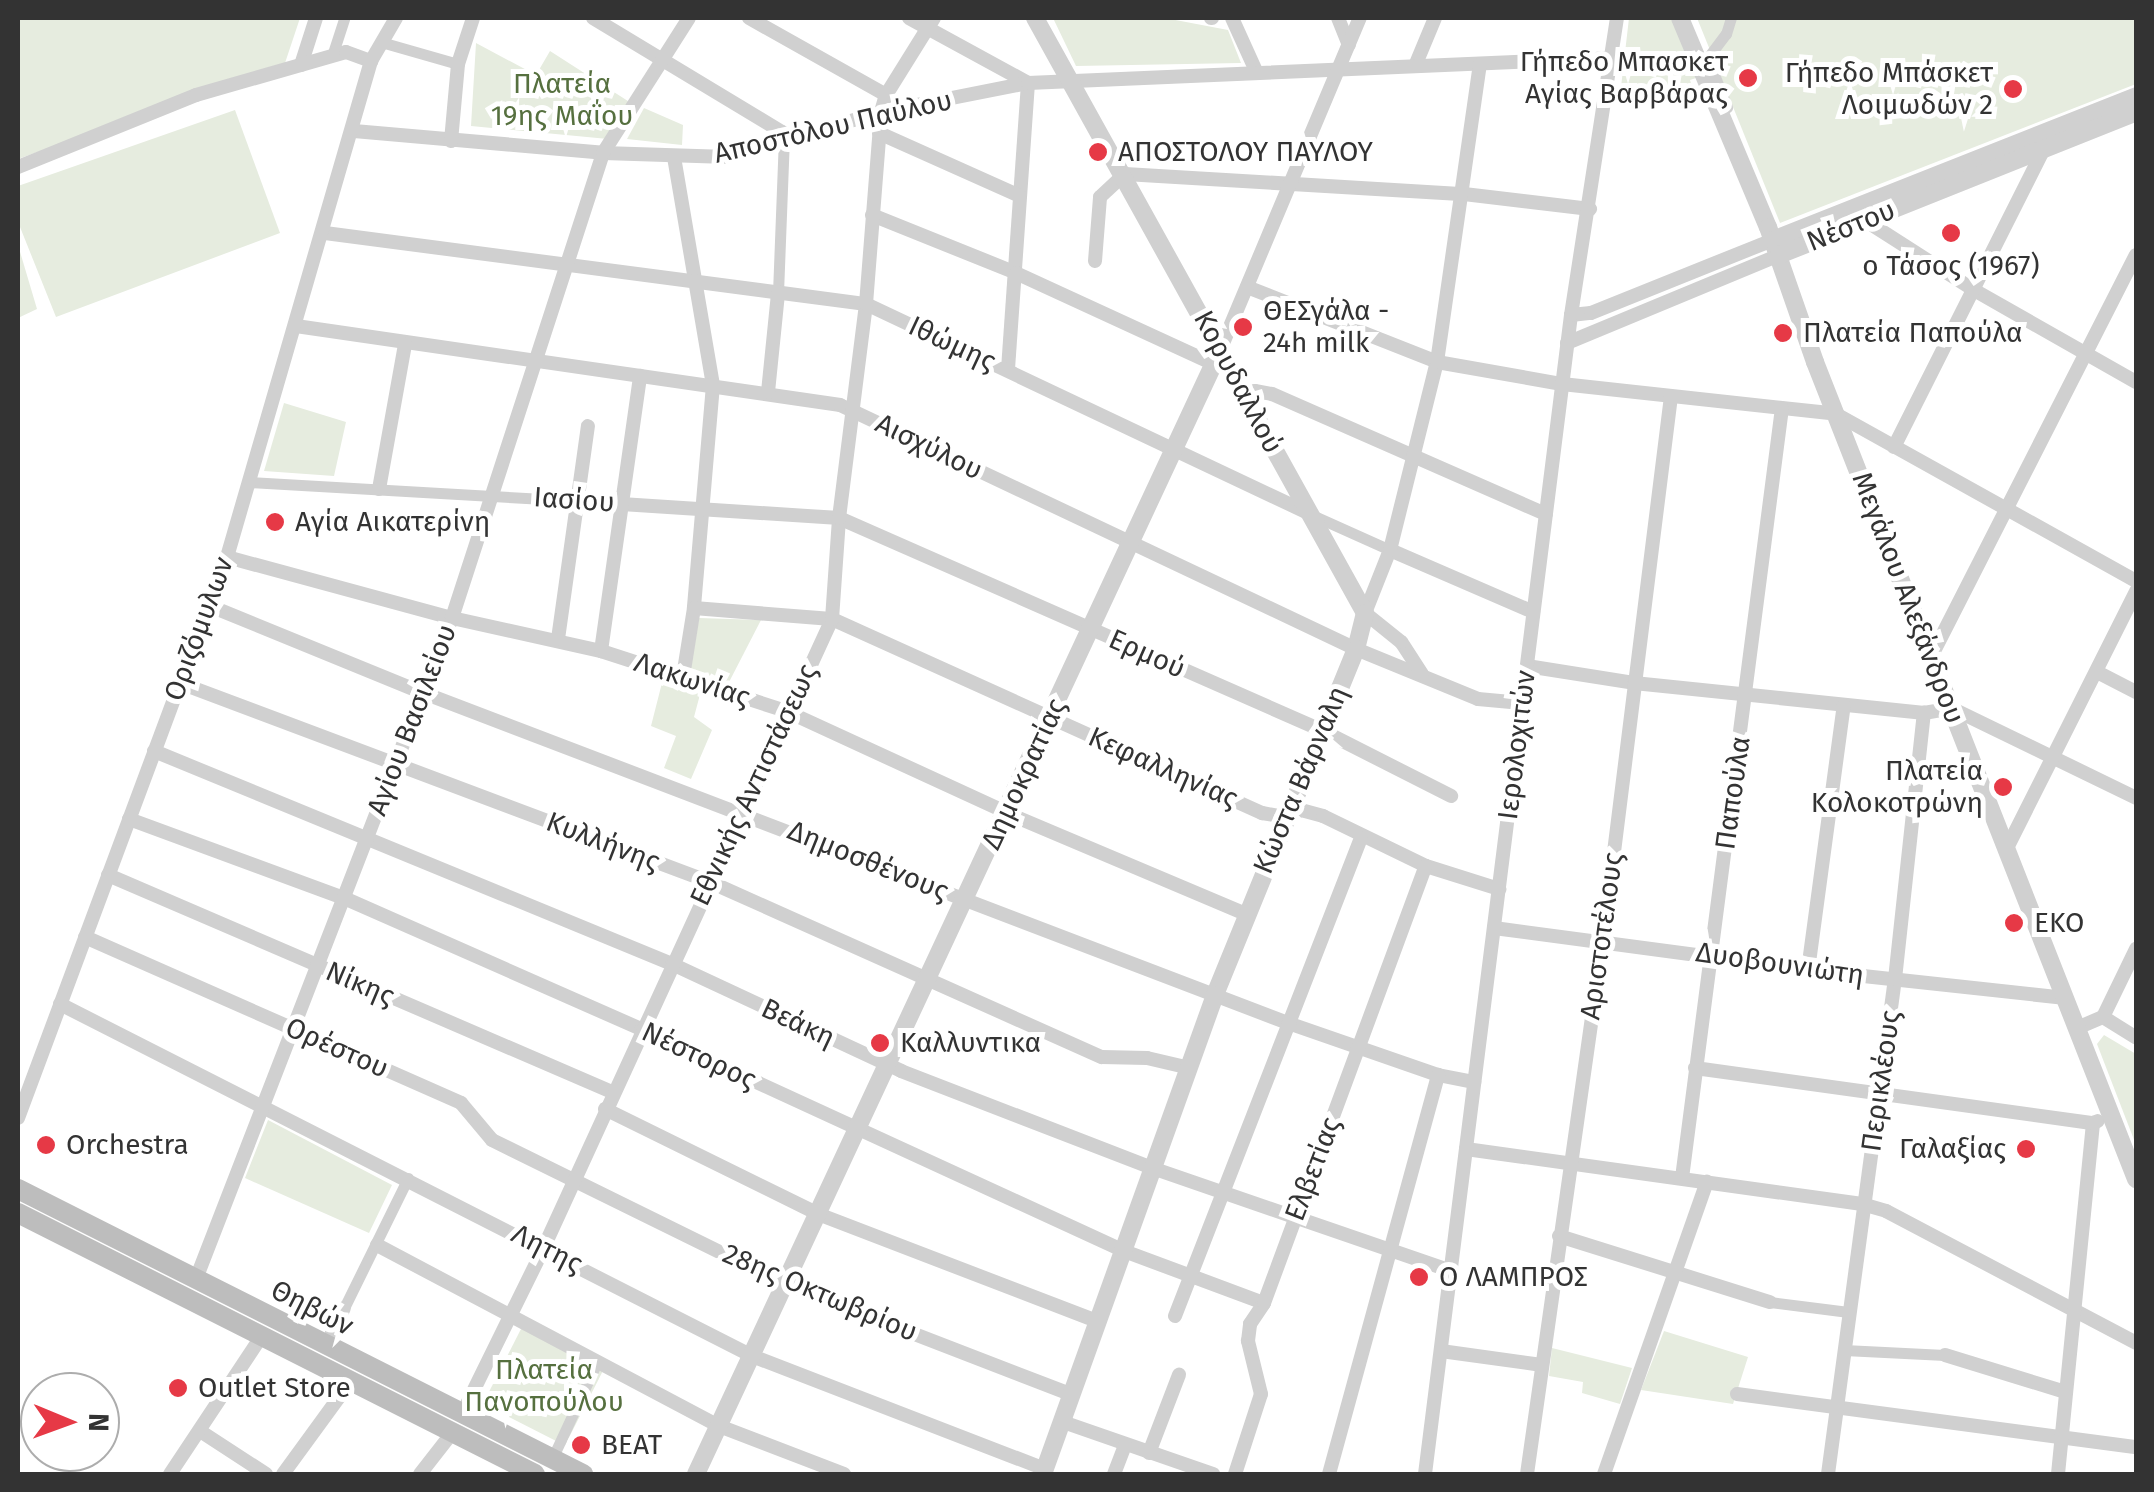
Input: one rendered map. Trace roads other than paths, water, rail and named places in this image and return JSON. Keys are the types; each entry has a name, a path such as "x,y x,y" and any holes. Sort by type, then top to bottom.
{"main road":[{"name":"Θηβών","path":"18,1189 326,1346 535,1474"},
{"name":"Θηβών","path":"18,1213 350,1382 583,1474"}],"street":[{"path":"301,65 316,18"},
{"path":"332,56 344,18"},
{"name":"Οριζόμυλων","path":"18,1118 210,606 354,132 371,61 396,18"},
{"path":"451,141 458,64 473,18"},
{"path":"593,18 782,132 778,293 768,392"},
{"name":"Αγίου Βασιλείου","path":"196,1279 295,1029 393,762 452,618 604,153 689,18"},
{"path":"749,18 886,95"},
{"path":"909,18 931,23 1028,83 1008,369"},
{"name":"Κορυδαλλού","path":"1035,18 1067,80 1125,174 1218,357 1246,399 1365,613 1402,642 1422,674"},
{"path":"1232,18 1256,71"},
{"path":"1338,18 1349,45"},
{"name":"Δημοκρατίας","path":"696,1474 1218,357 1360,18"},
{"path":"1416,66 1435,18"},
{"name":"Ιερολοχιτών","path":"1425,1474 1567,343 1618,18"},
{"name":"Μεγάλου Αλεξάνδρου","path":"1680,18 1704,63 1836,414 2136,1179"},
{"path":"1731,18 1704,63 1752,169"},
{"name":"Εθνικής Αντιστάσεως","path":"420,1474 457,1423 512,1314 786,711 832,620 839,518 866,304 881,112 886,95 931,23"},
{"path":"381,42 458,64"},
{"path":"18,166 196,95 346,52 371,61"},
{"name":"Αποστόλου Παύλου","path":"354,132 604,153 728,157 881,112 1028,83 1611,58"},
{"name":"Κώστα Βάρναλη","path":"1044,1472 1215,996 1284,817 1356,649 1365,613 1390,550 1437,362 1480,64"},
{"name":"Νέστου","path":"2041,142 2136,96"},
{"name":"Νέστου","path":"1567,343 1862,213 2041,142 2136,112"},
{"path":"879,133 1020,196"},
{"path":"1894,448 1974,290 2041,142"},
{"path":"674,157 714,386 684,676"},
{"path":"1095,261 1100,197 1125,174 1464,194 1590,209"},
{"path":"1862,213 1974,290 2136,382"},
{"path":"872,215 1218,357"},
{"name":"Ιθώμης","path":"324,233 866,304 1309,514 1534,612"},
{"name":"Νέστου","path":"1571,315 1590,313 1776,248"},
{"path":"1931,656 2136,255"},
{"path":"1247,287 1437,362 1562,384 1836,414 2136,581"},
{"name":"Αισχύλου","path":"296,326 534,364 768,392 852,410 1356,649 1478,699 1522,703"},
{"path":"379,489 405,344"},
{"path":"600,651 640,376"},
{"path":"1246,399 1255,391 1264,392 1546,514"},
{"name":"Αριστοτέλους","path":"1527,1474 1603,940 1671,396"},
{"name":"Παπούλα","path":"1682,1178 1782,408"},
{"path":"558,640 588,426"},
{"name":"Ιασίου","path":"249,482 839,518"},
{"name":"Ερμού","path":"839,518 1322,730 1451,796"},
{"name":"Λακωνίας","path":"226,557 452,618 600,651 786,711 1006,812 1246,914"},
{"path":"2006,848 2056,758 2136,592"},
{"name":"Δημοσθένους","path":"210,606 421,692 1215,996 1359,1049 1438,1075 1474,1082"},
{"name":"Κεφαλληνίας","path":"694,608 832,620 1262,813 1284,817 1301,810 1426,866 1499,889"},
{"path":"1527,666 1747,696 1924,713 1951,708 2136,798"},
{"path":"2099,673 2136,692"},
{"name":"Κυλλήνης","path":"180,682 710,882 1102,1057 1147,1058 1190,1068"},
{"path":"1808,970 1844,705"},
{"name":"Περικλέους","path":"1828,1474 1895,979 1924,713"},
{"name":"Βεάκη","path":"154,751 672,964 889,1066 1293,1219 1451,1270"},
{"name":"Νέστορος","path":"129,819 344,898 641,1029 1124,1251 1264,1303"},
{"path":"1175,1316 1361,838"},
{"name":"Ελβετίας","path":"1236,1474 1261,1394 1248,1332 1264,1303 1426,866"},
{"name":"Νίκης","path":"108,875 612,1092"},
{"name":"Δυοβουνιώτη","path":"1494,928 1808,970 2065,998"},
{"name":"Ορέστου","path":"85,937 461,1102 492,1140 573,1181"},
{"path":"2077,1028 2103,1018 2136,950"},
{"name":"Λητης","path":"60,1004 752,1356 1044,1472"},
{"path":"2103,1018 2136,1038"},
{"path":"1695,1068 2093,1123 2112,1116"},
{"path":"1330,1474 1387,1250 1438,1075"},
{"path":"605,1108 818,1214 1098,1322"},
{"path":"2058,1474 2093,1123"},
{"path":"1466,1149 1862,1204 1886,1211 2136,1343"},
{"path":"326,1346 408,1178"},
{"name":"28ης Οκτωβρίου","path":"573,1181 785,1284 1072,1395"},
{"path":"1604,1474 1707,1182"},
{"path":"1559,1236 1770,1302 1848,1312"},
{"path":"377,1245 719,1426 844,1474"},
{"path":"170,1474 261,1337"},
{"path":"1844,1350 1945,1355 2065,1392"},
{"path":"1440,1351 1542,1364"},
{"path":"552,1459 597,1362"},
{"path":"1150,1453 1179,1375"},
{"path":"284,1474 350,1382"},
{"path":"1736,1394 2136,1447"},
{"path":"1063,1422 1214,1474"},
{"path":"200,1430 266,1474"},
{"path":"1114,1474 1125,1445"}],"place":[{"name":"Γήπεδο Μπασκετ Αγίας Βαρβάρας","path":"1748,78"},
{"name":"Γήπεδο Μπάσκετ Λοιμωδών 2","path":"2013,89"},
{"name":"ΑΠΟΣΤΟΛΟΥ ΠΑΥΛΟΥ","path":"1098,152"},
{"name":"ο Τάσος (1967)","path":"1951,233"},
{"name":"ΘΕΣγάλα - 24h milk","path":"1243,327"},
{"name":"Πλατεία Παπούλα","path":"1783,333"},
{"name":"Αγία Αικατερίνη","path":"275,522"},
{"name":"Πλατεία Κολοκοτρώνη","path":"2003,787"},
{"name":"EKO","path":"2014,923"},
{"name":"Καλλυντικα","path":"880,1043"},
{"name":"Orchestra","path":"46,1145"},
{"name":"Γαλαξίας","path":"2026,1149"},
{"name":"Ο ΛΑΜΠΡΟΣ","path":"1419,1277"},
{"name":"Outlet Store","path":"178,1388"},
{"name":"ΒΕΑΤ","path":"581,1445"}],"park label":[{"name":"Πλατεία 19ης Μαΐου","path":"562,100"},
{"name":"Πλατεία Πανοπούλου","path":"544,1386"}]}
